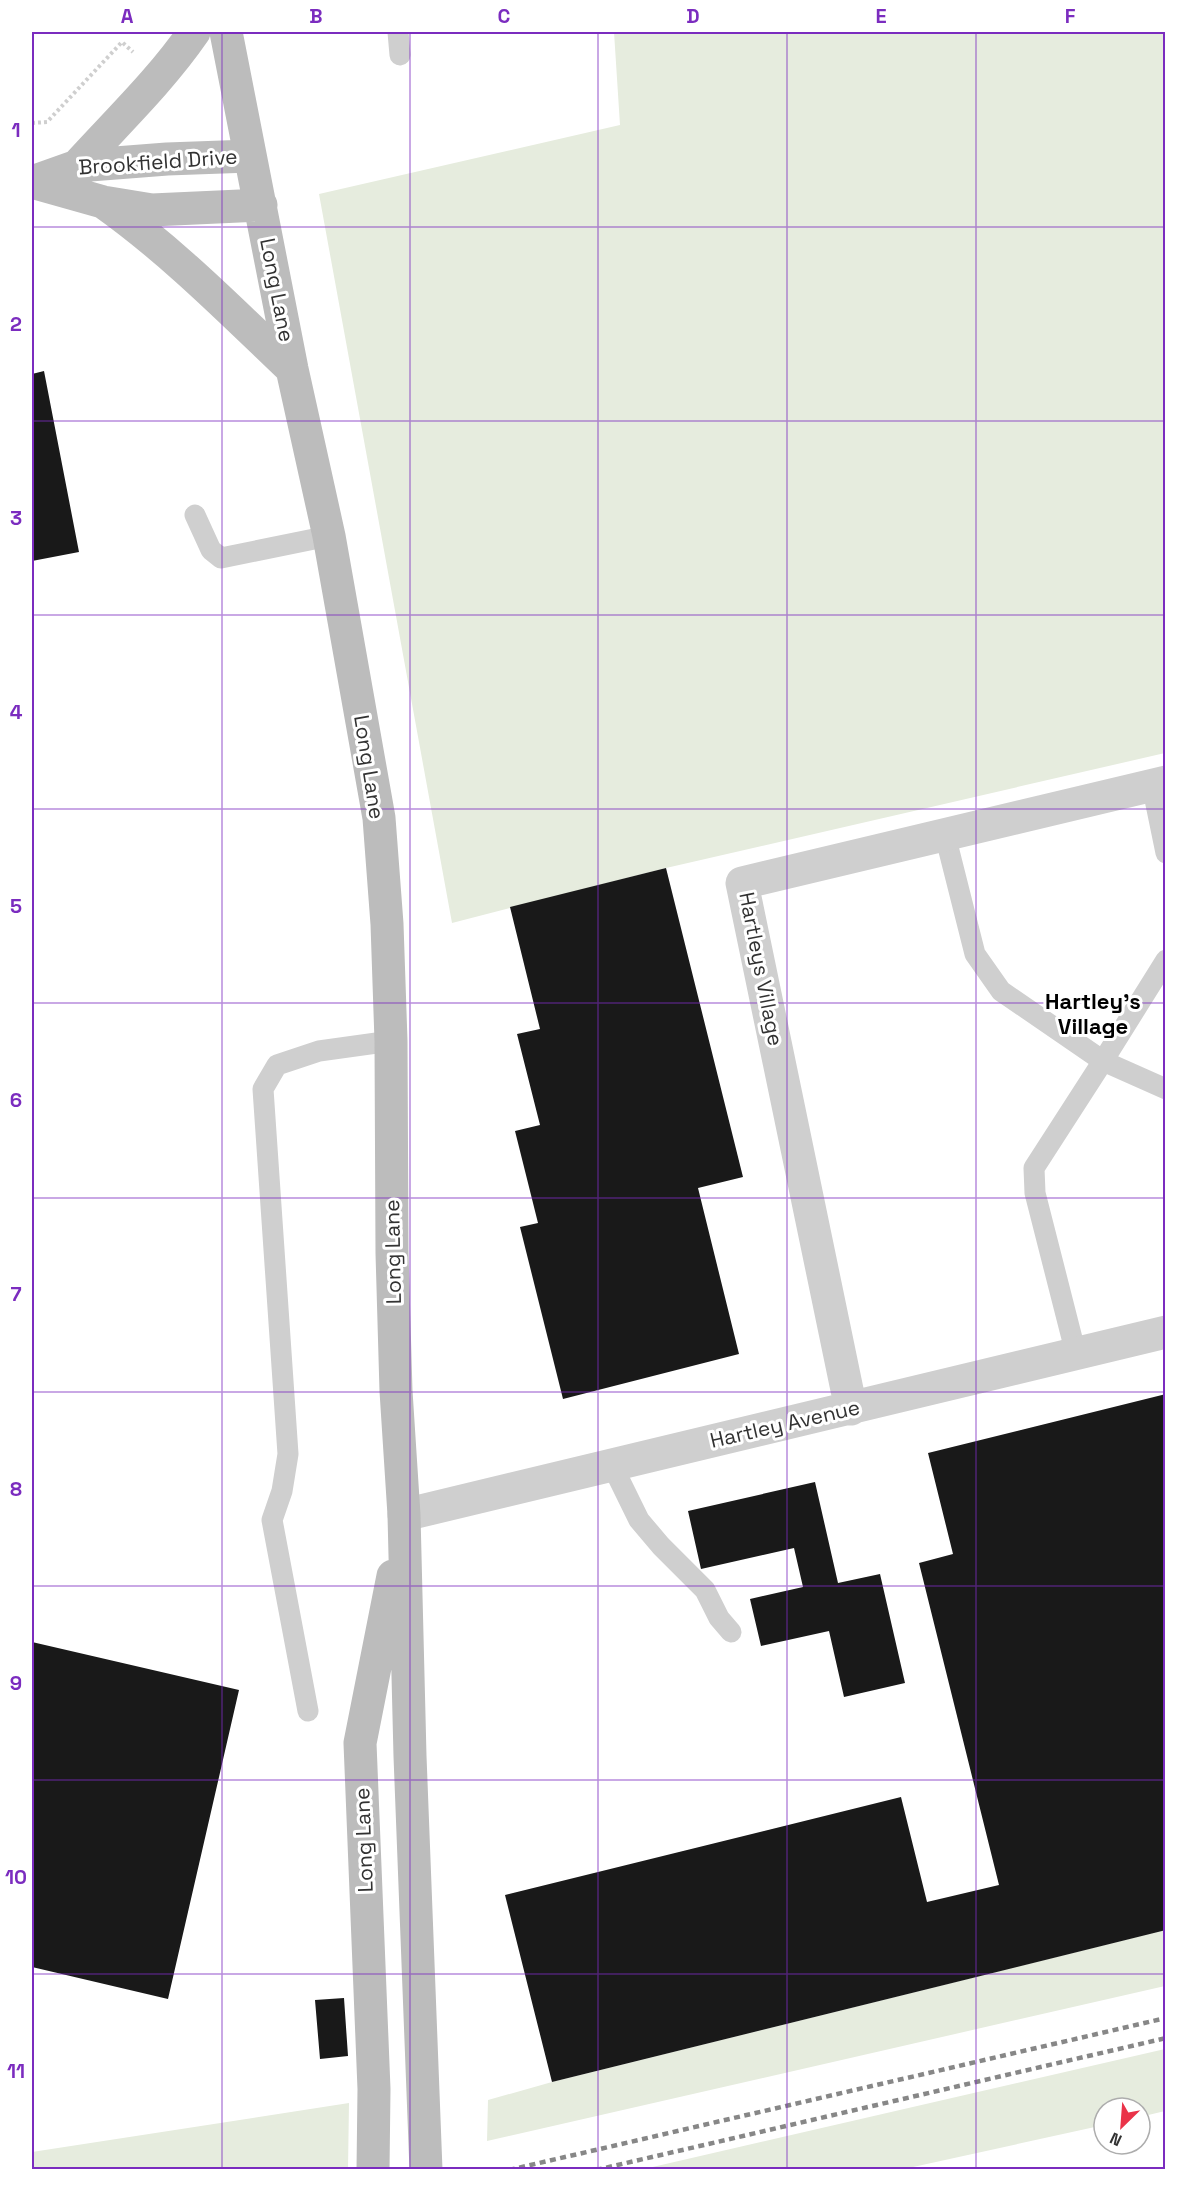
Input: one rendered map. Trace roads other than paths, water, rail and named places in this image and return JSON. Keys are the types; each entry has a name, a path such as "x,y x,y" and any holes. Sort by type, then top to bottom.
{"main road":[{"path":"76,166 182,50 194,32"},
{"name":"Long Lane","path":"226,32 292,369 329,536 378,818 387,924 396,1392 404,1515 410,1756 426,2166"},
{"name":"Brookfield Drive","path":"250,156 76,166 32,182 103,202 152,210 261,205"},
{"path":"103,202 137,226 198,279 292,369"},
{"name":"Long Lane","path":"373,2169 374,2089 360,1743 404,1515"}],"street":[{"name":"Hartleys Village","path":"851,1408 742,883 1159,784"},
{"name":"Hartley Avenue","path":"404,1515 1166,1332"}],"lane":[{"path":"398,32 400,55"},
{"path":"195,516 211,550 221,558 329,536"},
{"path":"1159,784 1166,853"},
{"path":"945,835 975,954 1001,991 1103,1061 1166,1089"},
{"path":"1076,1354 1035,1193 1034,1168 1166,960"},
{"path":"308,1711 272,1520 282,1491 288,1454 263,1089 277,1065 319,1051 391,1041"},
{"path":"612,1466 639,1520 661,1546 705,1590 719,1618 731,1632"}],"railway":[{"path":"509,2170 1166,2018"},
{"path":"596,2170 1166,2038"}],"district":[{"name":"Hartley's Village","path":"1093,1014"}]}
